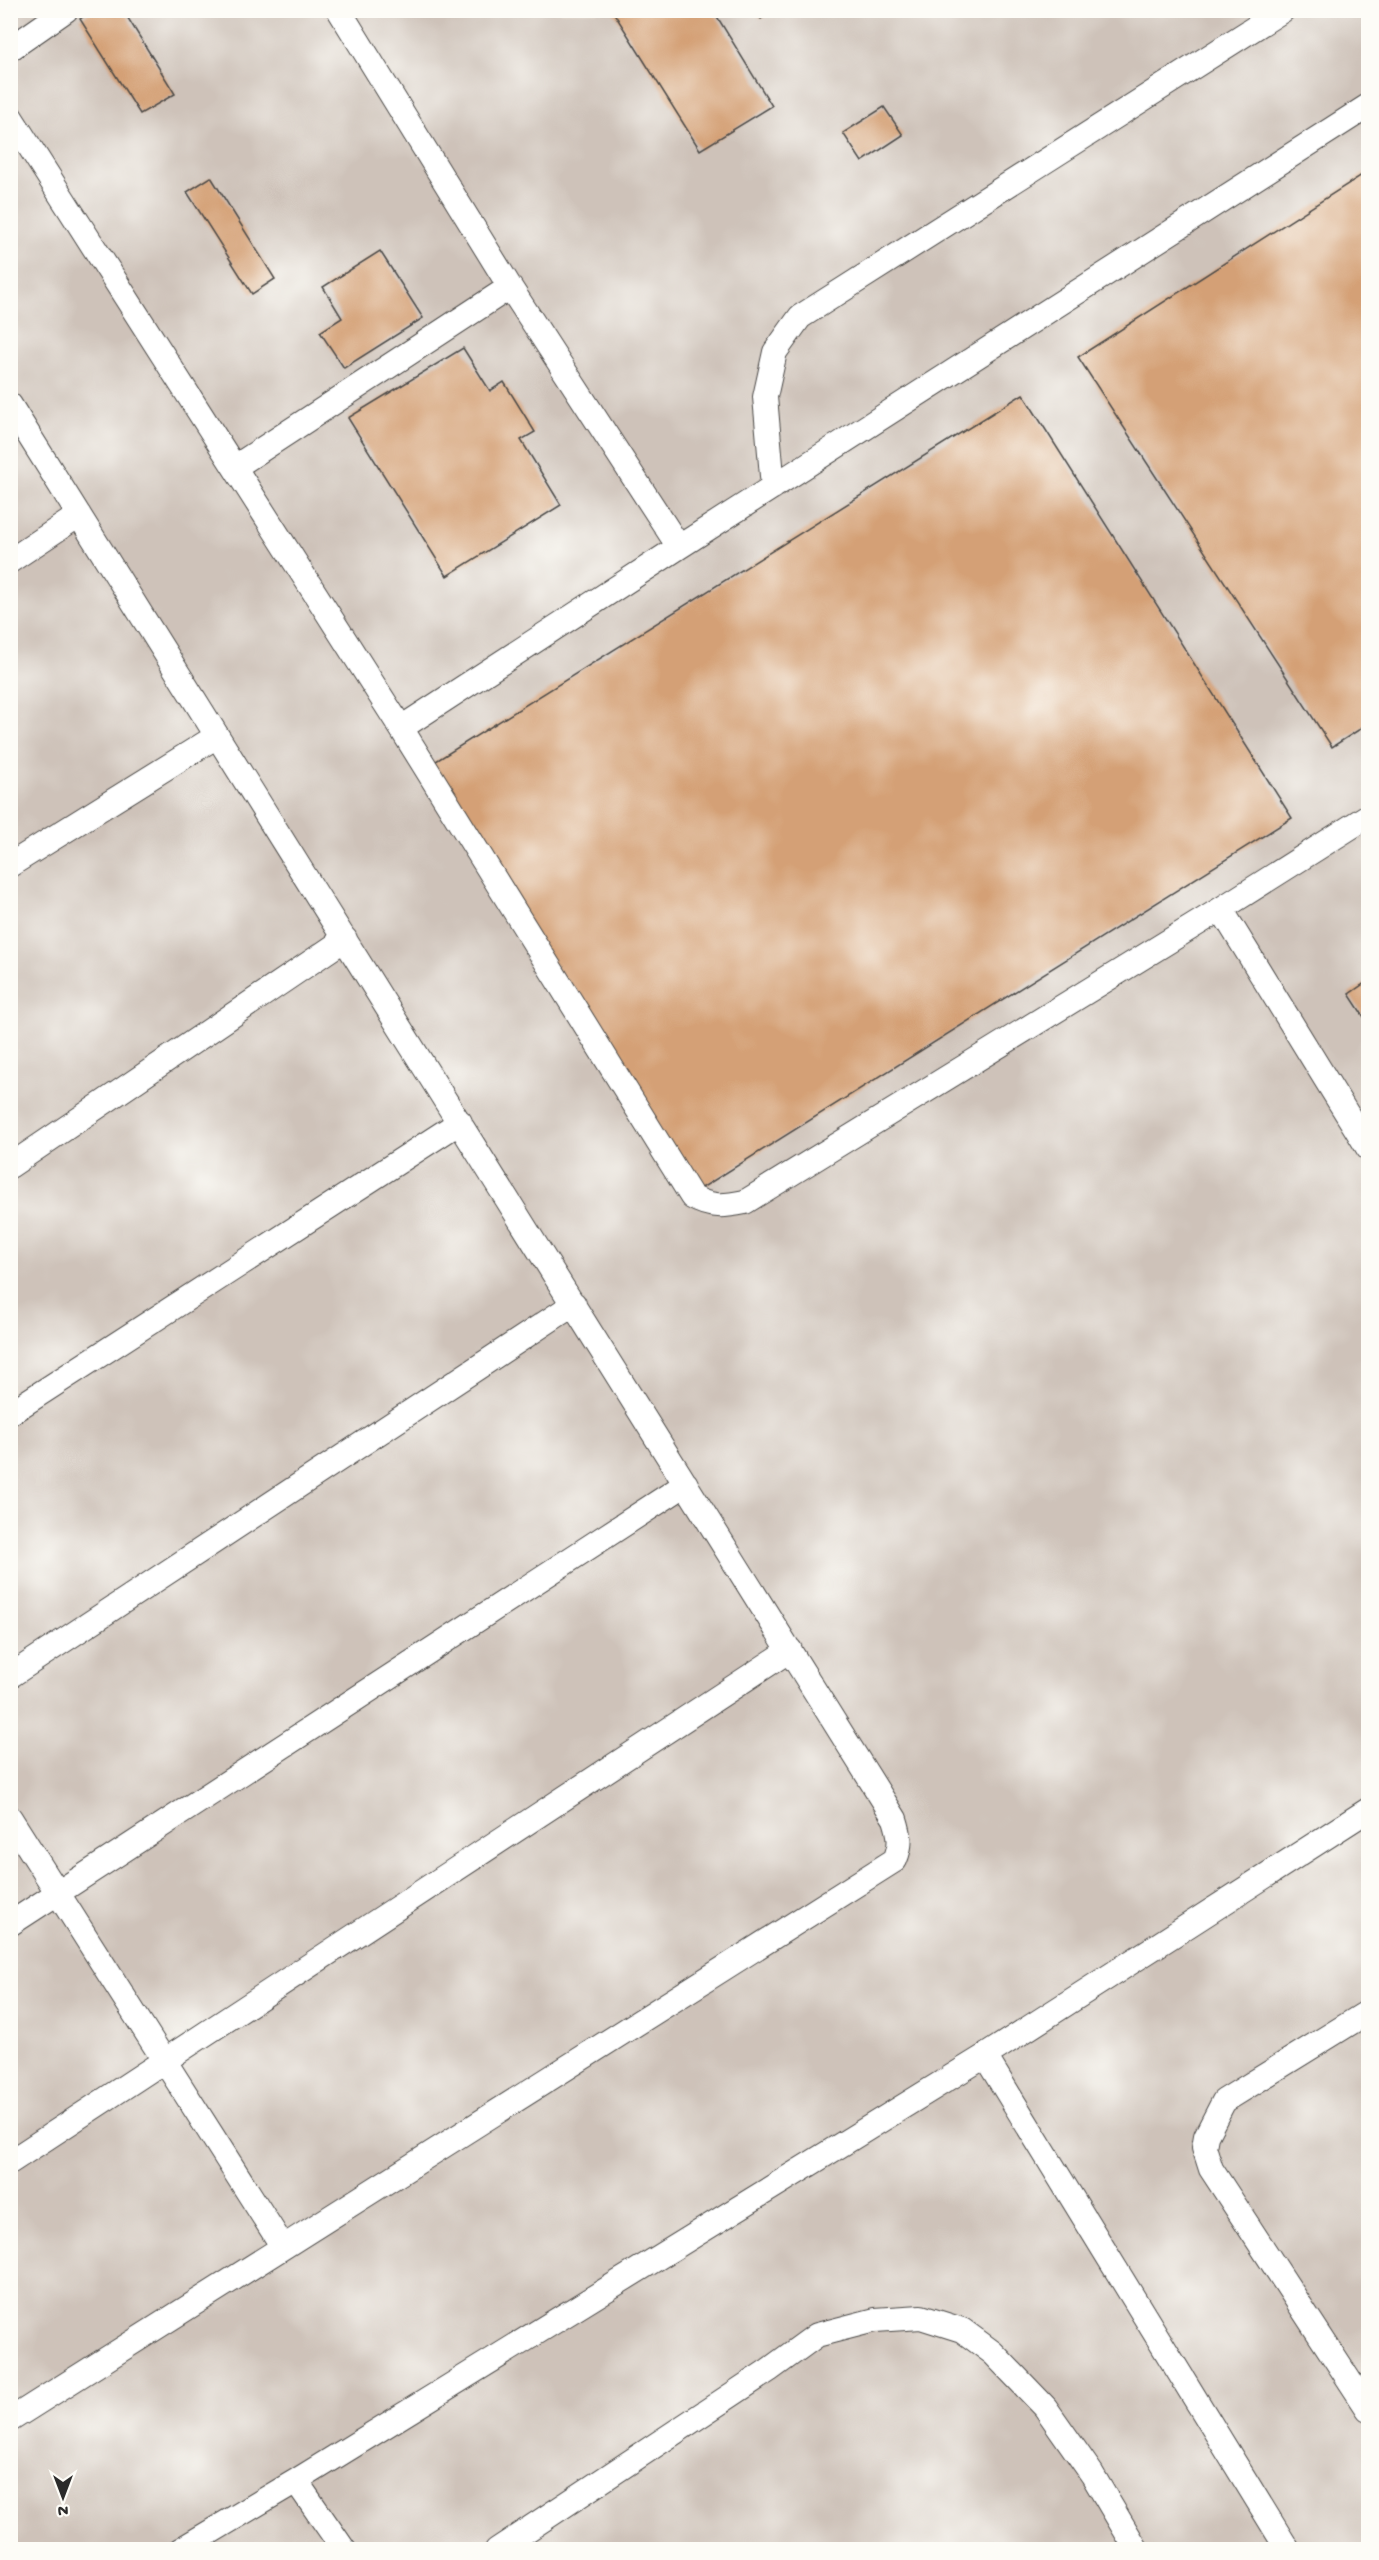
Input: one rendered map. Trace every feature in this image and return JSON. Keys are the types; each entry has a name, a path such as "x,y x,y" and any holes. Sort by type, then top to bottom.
{"lane":[{"path":"10,49 66,10"},
{"path":"339,10 510,287 679,547"},
{"path":"773,487 765,397 775,352 800,317 1283,10"},
{"path":"401,728 679,547 1368,106"},
{"path":"10,116 401,728 692,1197 704,1204 719,1207 745,1202 1368,816"},
{"path":"235,468 510,287"},
{"path":"10,405 895,1819 900,1835 900,1847 895,1860 10,2420"},
{"path":"10,561 80,515"},
{"path":"10,865 218,735"},
{"path":"1221,909 1368,1148"},
{"path":"10,1166 345,939"},
{"path":"10,1413 460,1122"},
{"path":"10,1676 574,1304"},
{"path":"10,1924 686,1484"},
{"path":"10,2162 789,1650"},
{"path":"180,2550 296,2481 985,2056 1368,1810"},
{"path":"10,1818 283,2247"},
{"path":"1368,2012 1224,2102 1206,2136 1204,2147 1211,2169 1368,2409"},
{"path":"985,2056 1288,2550"},
{"path":"497,2550 770,2370 817,2335 875,2320 921,2317 962,2330 993,2353 1045,2407 1092,2474 1137,2550"},
{"path":"296,2481 344,2550"}],"shaded area":[{"path":"11,11 1368,11 1368,2549 11,2549"}],"building":[{"path":"93,10 123,10 175,94 140,114 80,19"},
{"path":"612,10 713,10 772,106 700,150"},
{"path":"754,10 773,10 761,19"},
{"path":"884,107 903,135 862,162 843,133"},
{"path":"1368,171 1368,724 1332,747 1078,357"},
{"path":"211,177 275,279 252,294 187,192"},
{"path":"380,251 423,318 344,368 320,332 342,318 323,287"},
{"path":"463,348 490,391 504,382 535,432 521,440 561,505 447,576 348,418"},
{"path":"1023,394 1292,818 697,1191 428,766"},
{"path":"1368,981 1368,1023 1349,994"}]}
